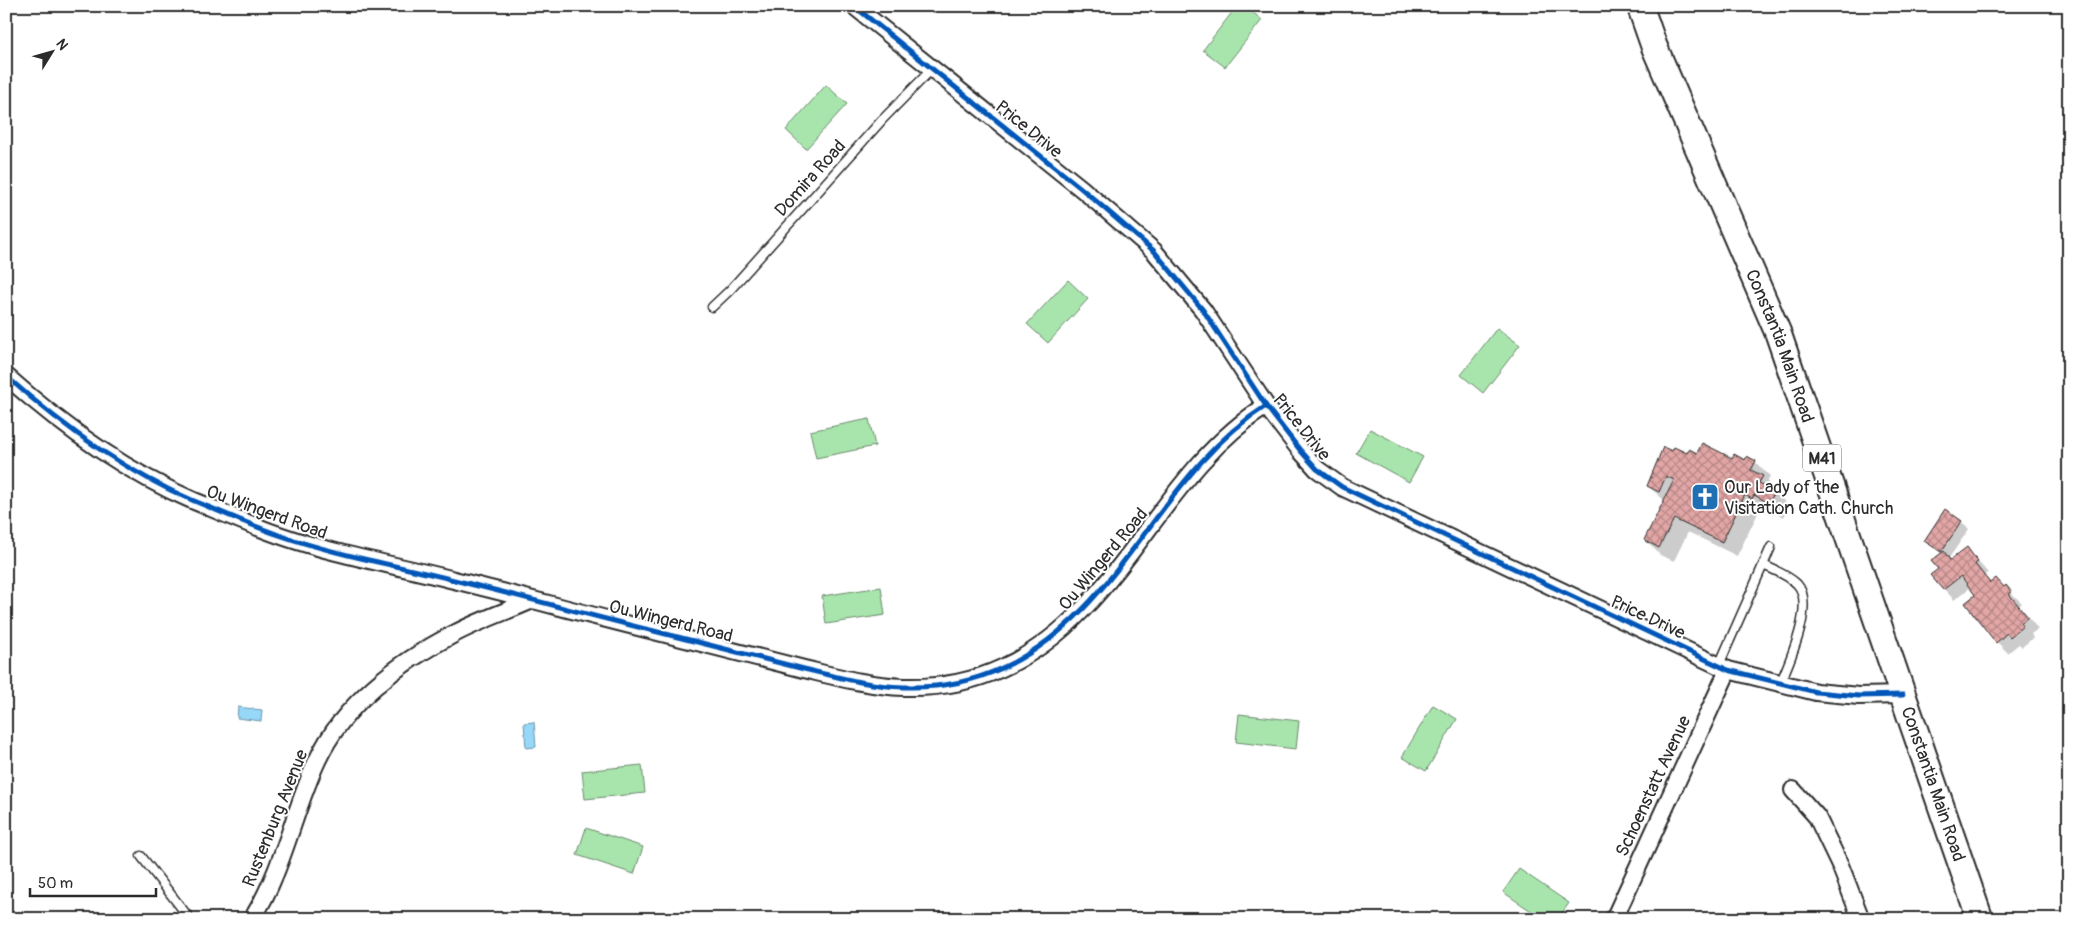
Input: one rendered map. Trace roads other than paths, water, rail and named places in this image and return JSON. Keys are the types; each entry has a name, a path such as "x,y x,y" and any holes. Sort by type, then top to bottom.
{"main road":[{"name":"Constantia Main Road","path":"1640,6 1654,46 1778,334 1980,919"}],"street":[{"name":"Price Drive","path":"854,6 1082,189 1154,251 1203,310 1266,406 1317,469 1342,487 1724,668 1816,692 1858,696 1903,695"},
{"name":"Ou Wingerd Road","path":"6,376 115,459 188,499 278,535 530,601 852,680 907,688 966,681 1006,667 1031,652 1067,625 1102,588 1184,481 1208,454 1237,427 1266,406"},
{"name":"Rustenburg Avenue","path":"252,919 269,889 317,760 340,723 360,700 395,671 435,644 530,601"},
{"name":"Schoenstatt Avenue","path":"1614,919 1724,668"},
{"path":"1793,790 1817,817 1840,865 1861,919"}],"lane":[{"name":"Domira Road","path":"712,306 730,290 882,120 932,69"},
{"path":"1724,668 1771,547"},
{"path":"1763,565 1798,584 1804,595 1805,607 1792,654 1780,684"},
{"path":"141,856 190,919"}],"water":[{"path":"238,707 262,710 261,721 237,718"},
{"path":"534,722 536,747 526,748 524,723"}],"place":[{"name":"Our Lady of the Visitation Cath. Church","path":"1705,497"}]}
